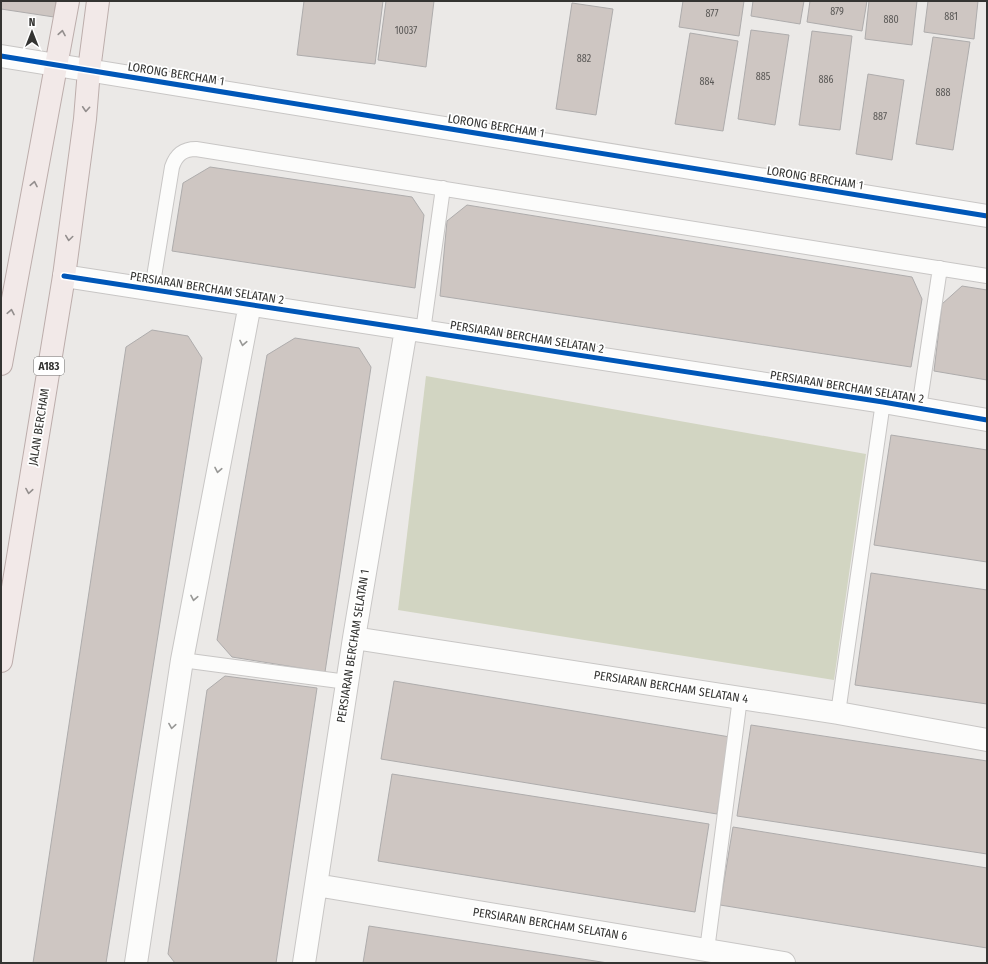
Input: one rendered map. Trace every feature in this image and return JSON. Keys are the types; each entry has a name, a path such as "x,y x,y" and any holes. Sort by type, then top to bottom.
{"main road":[{"path":"1,364 68,1"},
{"name":"JALAN BERCHAM","path":"1,661 64,276 86,119 89,70 98,1"}],"street":[{"name":"LORONG BERCHAM 1","path":"1,56 987,216"},
{"name":"PERSIARAN BERCHAM SELATAN 2","path":"64,276 883,402 987,420"},
{"path":"136,963 182,660 250,304"},
{"name":"PERSIARAN BERCHAM SELATAN 1","path":"304,963 354,638 415,330"},
{"name":"PERSIARAN BERCHAM SELATAN 4","path":"354,638 838,713 987,740"},
{"name":"PERSIARAN BERCHAM SELATAN 6","path":"316,885 784,963"}],"lane":[{"path":"152,289 174,159 180,153 188,149 196,149 443,188 987,276"},
{"path":"415,330 443,188"},
{"path":"919,408 940,268"},
{"path":"838,713 883,402"},
{"path":"182,660 347,682"},
{"path":"707,950 740,698"}],"green space":[{"path":"426,376 866,454 834,680 398,610"}],"building":[{"path":"1,1 56,1 54,17 1,9"},
{"path":"304,1 383,1 375,64 297,55"},
{"path":"386,1 434,1 426,67 378,60"},
{"path":"683,1 744,1 739,36 679,27"},
{"path":"753,1 804,1 800,24 751,16"},
{"path":"810,1 867,1 862,31 807,22"},
{"path":"869,1 917,1 912,45 865,39"},
{"path":"928,1 978,1 974,39 924,32"},
{"path":"572,3 613,9 596,115 556,109"},
{"path":"751,30 789,35 775,125 738,119"},
{"path":"812,31 852,36 840,130 799,125"},
{"path":"690,33 738,41 723,131 675,124"},
{"path":"933,37 970,42 953,150 916,144"},
{"path":"868,74 904,80 892,160 856,154"},
{"path":"210,167 412,197 424,215 415,288 172,251 183,183"},
{"path":"467,205 912,277 922,299 911,367 440,296 447,221"},
{"path":"962,286 987,290 987,380 934,371 942,304"},
{"path":"152,330 188,336 202,358 106,963 33,963 126,347"},
{"path":"295,338 359,348 371,367 325,672 232,657 217,640 267,355"},
{"path":"891,435 987,450 987,562 874,545"},
{"path":"871,573 987,590 987,704 855,685"},
{"path":"225,676 317,688 276,963 175,963 168,954 207,690"},
{"path":"394,681 730,737 717,814 381,759"},
{"path":"751,725 987,761 987,854 737,816"},
{"path":"392,774 709,824 695,912 378,861"},
{"path":"733,827 987,868 987,948 720,905"},
{"path":"369,926 608,963 363,963"}],"cycle path":[{"path":"1,56 987,216"},
{"path":"64,276 883,402 987,420"}]}
